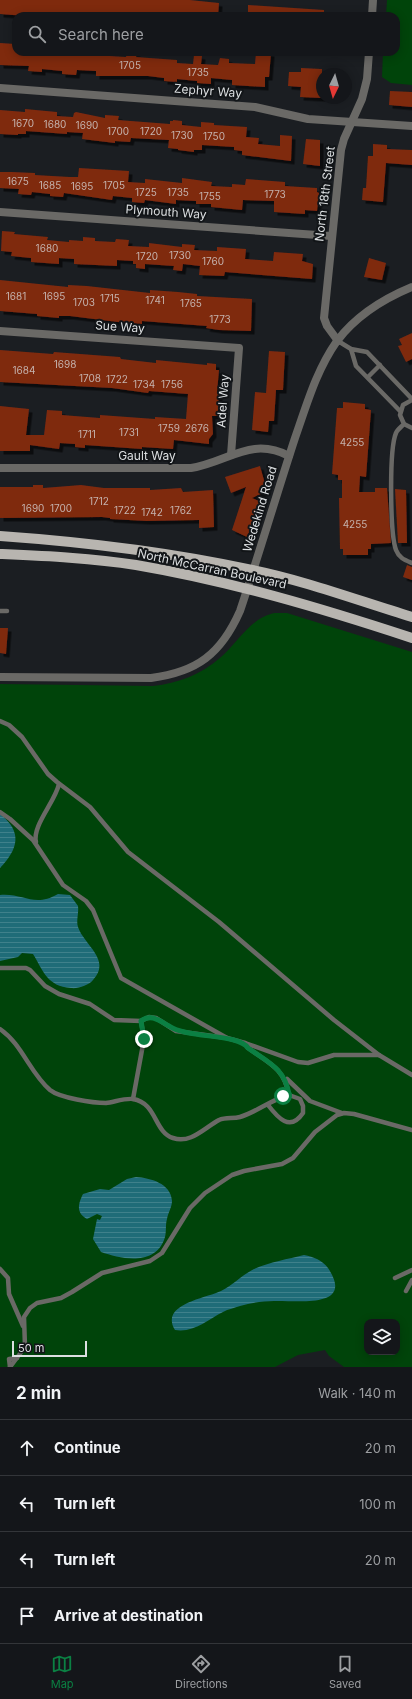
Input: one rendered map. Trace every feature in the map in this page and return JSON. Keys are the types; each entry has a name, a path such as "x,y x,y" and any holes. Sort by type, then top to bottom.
{"main road":[{"name":"North McCarran Boulevard","path":"0,536 101,544 162,552 254,570 412,617"},
{"name":"North McCarran Boulevard","path":"0,554 135,565 248,588 338,614 412,638"}],"street":[{"path":"372,12 373,0"},
{"name":"North 18th Street","path":"338,341 327,326 324,318 331,236 341,150 344,139 353,122 362,98 367,79 369,56"},
{"name":"Zephyr Way","path":"0,88 255,107 297,117 412,126"},
{"name":"Plymouth Way","path":"0,212 331,236"},
{"name":"Wedekind Road","path":"0,677 151,678 169,676 191,669 226,639 240,611 289,456 315,380 324,361 338,341 365,313 381,302 412,287"},
{"name":"Sue Way","path":"0,331 239,348"},
{"name":"Adel Way","path":"231,455 239,348"},
{"name":"Gault Way","path":"0,468 191,468 206,465 246,449 257,448 270,449 289,456"}],"lane":[{"path":"338,341 351,349 367,352 412,400 403,405 400,411 400,418 404,424 412,428"},
{"path":"351,349 356,366 400,411"},
{"path":"368,377 380,365"},
{"path":"404,424 396,433 392,453 393,531 396,551 401,559 412,563"},
{"path":"0,611 7,611"},
{"path":"0,721 9,725 22,736 43,768 59,784 90,807 128,852 219,922 334,1020 379,1055 412,1075"},
{"path":"36,844 35,838 37,829 57,795 59,784"},
{"path":"0,812 10,819 36,844 63,885 86,901 93,910 121,978 227,1038"},
{"path":"0,968 26,968 30,970 44,986 59,994 90,1004 114,1020 141,1021 149,1017 156,1018 176,1031 227,1038 308,1063 339,1054 379,1055"},
{"path":"133,1099 144,1039 141,1021"},
{"path":"0,1029 14,1042 34,1073 52,1091 83,1100 96,1102 133,1099 146,1105 152,1111 165,1134 172,1138 183,1140 191,1138 219,1120 240,1117 289,1094"},
{"path":"245,1043 248,1048 278,1069 310,1101 344,1113 412,1130"},
{"path":"285,1077 289,1094"},
{"path":"268,1105 276,1117 283,1121 294,1121 303,1113 303,1106 300,1099 289,1094"},
{"path":"10,1367 25,1347 23,1328 24,1317 30,1308 37,1303 61,1298 102,1273 150,1261 162,1253 182,1219 205,1193 232,1175 244,1171 282,1164 293,1158 315,1132 337,1115 344,1113"},
{"path":"0,1270 8,1278 10,1294 23,1328"},
{"path":"395,1278 412,1270"},
{"path":"406,1291 412,1280"}],"green space":[{"path":"387,0 412,0 412,85 391,83 382,77 383,56 400,56 400,12 386,12"},
{"path":"275,613 287,613 412,652 412,1367 344,1367 329,1356 325,1350 298,1355 275,1367 0,1367 0,684 153,686 171,683 189,677 205,669 221,657 245,631 266,615"}],"water":[{"path":"0,814 12,827 15,834 15,841 11,854 0,868"},
{"path":"58,894 70,895 78,906 78,927 81,934 95,953 100,966 98,973 93,980 80,987 63,987 51,981 33,954 22,953 18,957 0,961 0,895 42,900"},
{"path":"136,1177 153,1180 159,1183 168,1190 171,1195 172,1203 166,1221 164,1240 153,1254 145,1257 118,1257 101,1252 93,1239 97,1219 100,1220 102,1216 97,1214 87,1219 83,1217 79,1205 83,1194 100,1189 109,1190 127,1179"},
{"path":"304,1255 318,1259 328,1268 335,1281 334,1291 329,1297 308,1301 270,1301 248,1304 225,1311 194,1328 188,1330 175,1330 172,1321 173,1314 187,1303 221,1291 254,1269"}],"building":[{"path":"0,0 190,0 219,3 218,12 12,12 12,15 0,14"},
{"path":"248,5 324,10 324,12 248,12"},
{"path":"0,43 12,44 12,56 136,56 177,60 177,63 193,64 194,56 202,56 201,64 218,65 220,58 229,59 229,63 255,64 256,56 271,56 269,77 265,77 265,87 232,85 232,80 211,78 211,84 177,79 177,82 164,81 164,78 148,76 96,76 96,71 77,70 76,75 62,74 62,71 42,69 42,72 28,71 29,66 0,65"},
{"path":"301,68 316,69 316,98 300,97 301,87 288,86 289,72 301,72"},
{"path":"390,91 412,92 412,107 389,105"},
{"path":"25,109 57,112 57,116 73,117 74,113 76,112 105,118 105,115 119,116 118,120 170,124 170,121 173,120 182,121 182,125 201,127 201,122 214,123 214,125 247,127 246,137 259,138 258,144 280,146 280,135 292,136 291,161 242,155 242,151 234,150 234,147 202,145 202,150 194,150 194,152 178,150 168,148 169,140 131,138 130,142 115,141 115,143 82,139 83,133 67,132 67,134 26,131 26,134 18,135 0,134 0,110 25,112"},
{"path":"306,139 320,140 320,166 303,164"},
{"path":"373,144 387,145 387,149 412,150 412,165 386,163 383,202 362,200 363,188 366,188 368,156 373,156"},
{"path":"79,168 129,171 128,182 145,183 145,179 182,183 182,178 212,182 211,186 232,187 232,184 245,185 246,179 285,182 285,186 317,188 317,192 319,193 317,211 305,210 305,214 274,212 274,201 243,200 242,210 211,207 211,204 196,204 196,201 176,200 176,204 145,200 144,203 132,202 132,198 113,196 112,200 64,193 63,197 32,192 31,195 18,194 19,189 0,188 0,172 35,173 35,175 78,177"},
{"path":"2,231 15,232 14,234 48,237 47,240 69,242 69,240 83,241 83,237 95,238 95,241 115,242 116,239 129,240 128,246 149,247 149,243 182,247 182,244 195,245 194,250 217,251 217,247 246,249 245,259 273,261 274,252 303,254 302,261 313,264 312,279 225,272 224,276 199,275 200,266 183,264 182,271 173,270 174,266 145,264 145,269 136,268 136,264 133,264 133,261 117,260 117,266 74,264 74,259 59,258 59,264 31,262 31,258 11,256 12,252 1,251"},
{"path":"369,258 386,263 382,280 364,277"},
{"path":"0,280 68,287 68,285 87,286 150,293 150,290 197,294 197,296 252,299 251,331 219,330 206,328 207,326 142,321 142,324 70,316 59,316 59,318 37,316 37,314 0,311"},
{"path":"412,333 412,359 406,362 398,346 402,345 399,339"},
{"path":"0,350 120,357 121,359 156,363 156,360 207,365 207,363 216,364 216,370 219,370 217,392 219,392 218,416 212,416 213,434 209,439 209,444 174,440 173,449 142,447 142,449 85,445 85,448 75,447 75,444 60,443 59,449 30,445 30,451 0,451 0,406 29,409 26,435 44,435 47,410 62,411 62,415 100,418 100,415 155,419 155,417 186,419 188,394 149,391 148,393 112,388 0,382"},
{"path":"269,351 285,352 283,390 276,390 274,421 269,421 268,432 252,430 255,392 266,393"},
{"path":"343,402 365,404 365,409 371,410 366,477 360,476 359,492 375,492 375,488 387,488 391,543 371,544 371,549 368,549 368,555 343,555 343,549 340,549 339,498 342,498 342,480 338,480 338,475 332,474 337,408 343,408"},
{"path":"260,466 267,491 252,498 261,502 247,537 232,530 246,487 231,493 225,477"},
{"path":"33,485 43,485 43,488 81,485 104,488 150,488 150,490 181,488 183,492 213,490 214,527 199,528 199,520 147,521 110,519 102,517 0,518 0,487 33,487"},
{"path":"395,489 406,490 407,543 398,543"},
{"path":"407,565 412,567 412,580 403,577"},
{"path":"0,628 8,628 6,654 0,653"}],"route":[{"path":"144,1039 141,1021 149,1017 156,1018 176,1031 186,1034 227,1038 245,1043 248,1048 278,1069 285,1077 289,1094 283,1096"}]}
